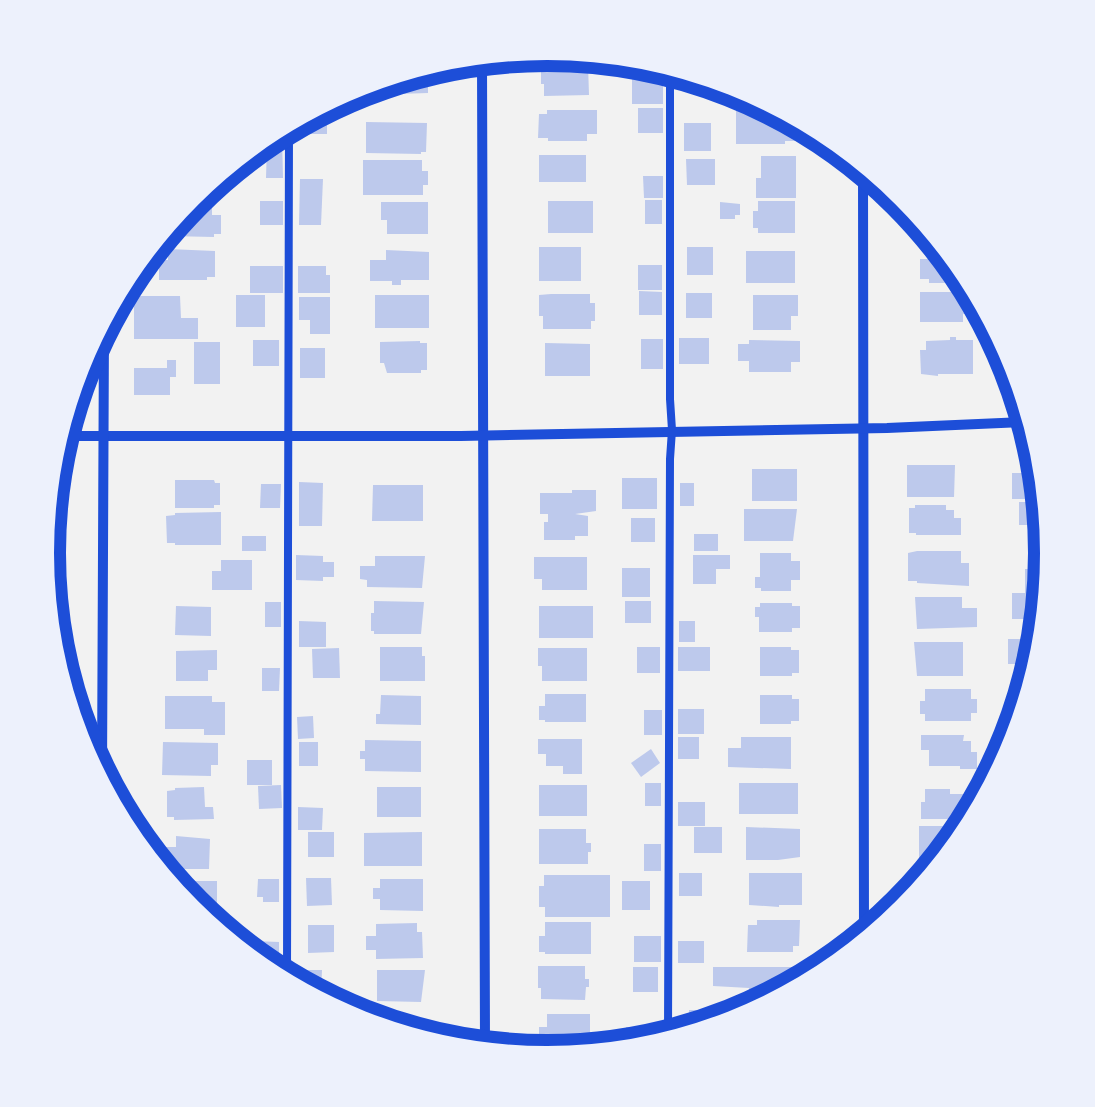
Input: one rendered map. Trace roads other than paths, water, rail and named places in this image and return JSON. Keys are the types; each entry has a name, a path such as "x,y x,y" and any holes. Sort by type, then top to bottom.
{"street":[{"path":"482,70 485,1037"},
{"path":"863,182 864,924"},
{"path":"102,751 104,351"},
{"path":"75,436 482,436 1017,422"}],"lane":[{"path":"668,1026 670,82"},
{"path":"287,965 289,140"}]}
